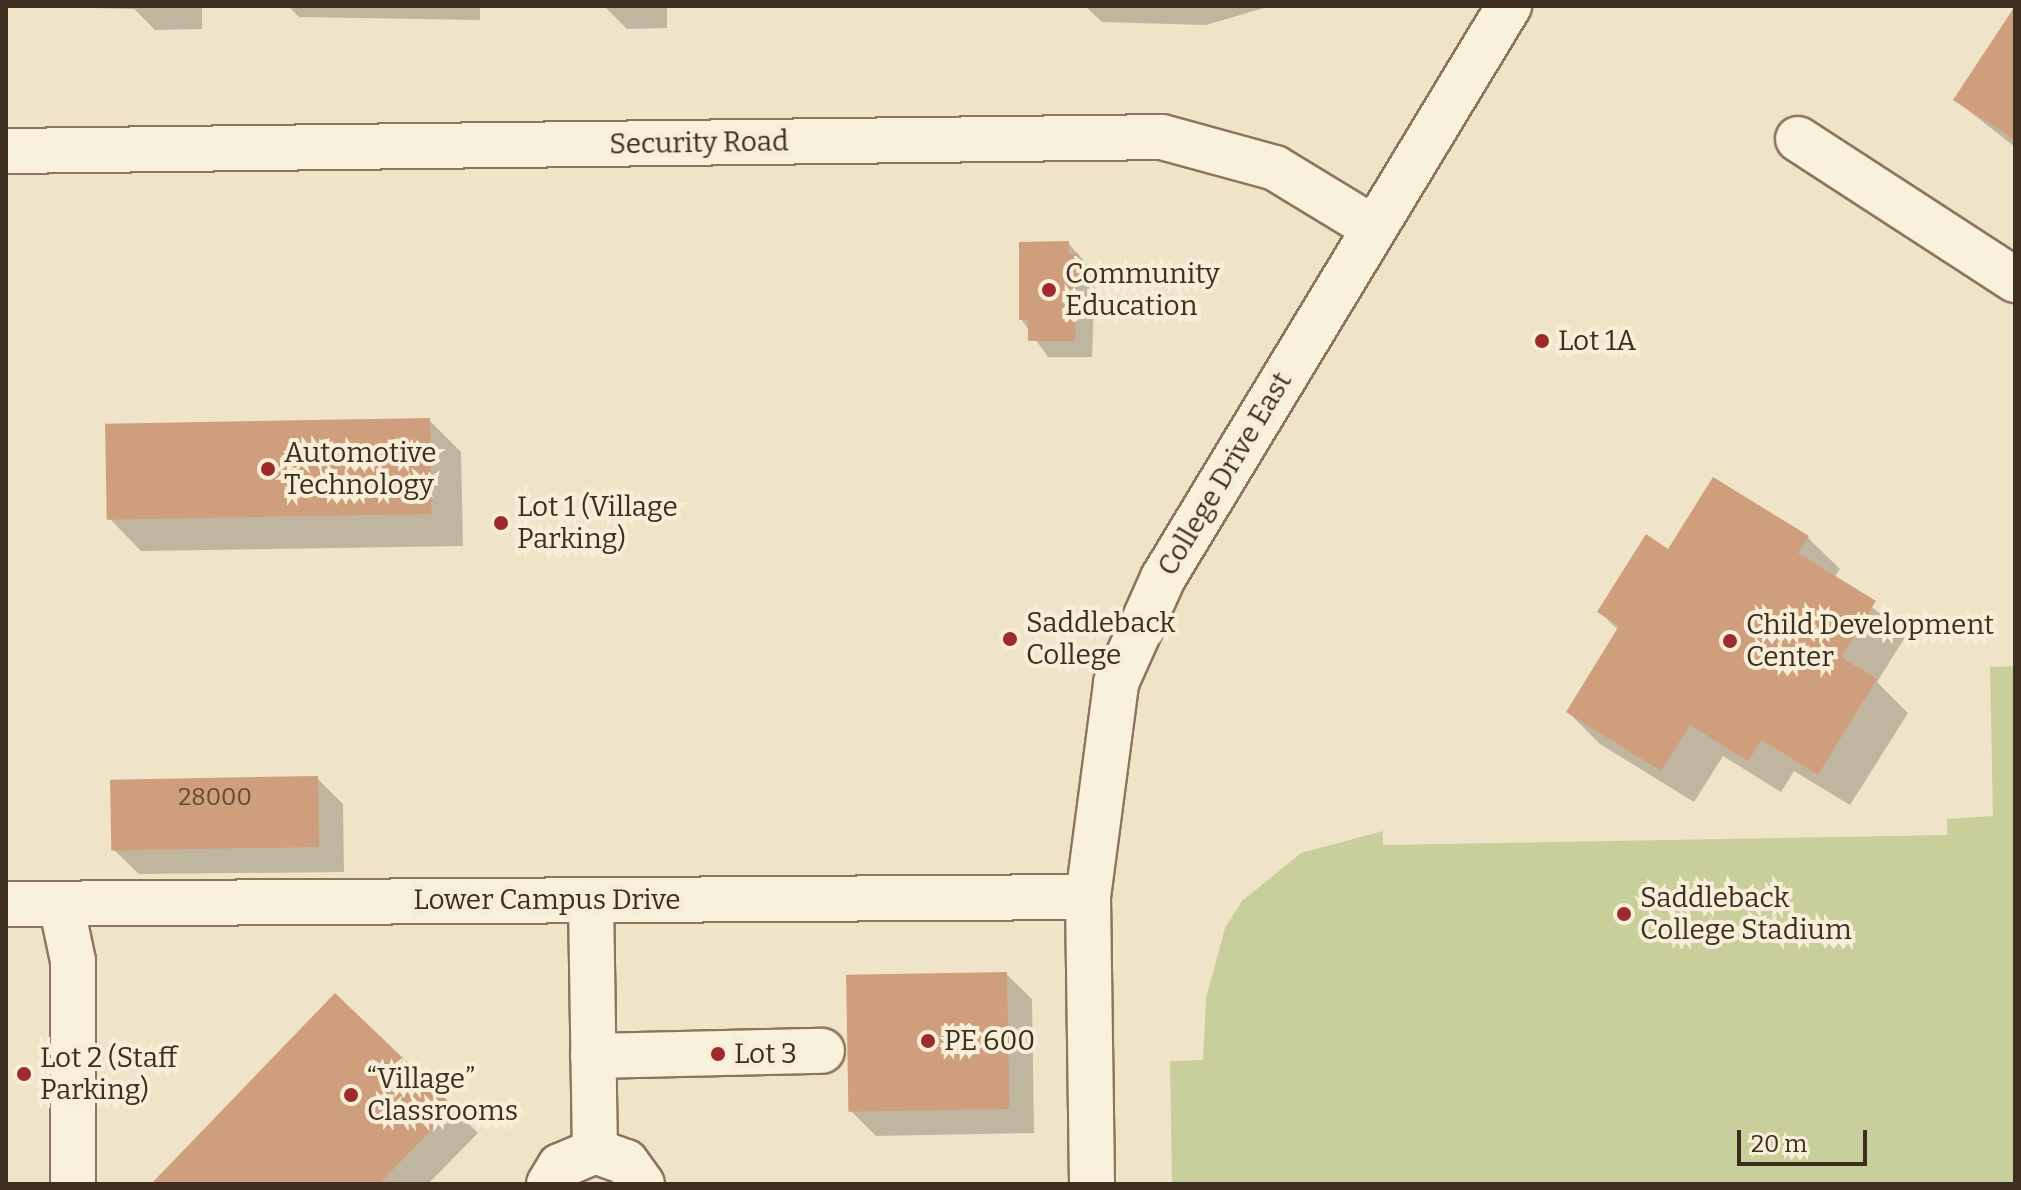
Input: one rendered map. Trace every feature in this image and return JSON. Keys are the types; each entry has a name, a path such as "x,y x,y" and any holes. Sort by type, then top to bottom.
{"street":[{"name":"College Drive East","path":"1092,1184 1088,897 1108,720 1128,647 1372,227 1509,6"},
{"name":"Security Road","path":"6,151 1162,137 1275,168 1372,227"},
{"path":"1798,139 2015,280"},
{"name":"Lower Campus Drive","path":"6,904 1088,897"},
{"path":"591,900 595,1151"},
{"path":"61,904 73,961 73,1184"},
{"path":"593,1056 822,1051"},
{"path":"549,1184 560,1166 595,1151 626,1162 642,1184"}],"green space":[{"name":"Saddleback College Stadium","path":"2015,666 2015,1184 1172,1184 1170,1061 1203,1060 1206,998 1225,928 1242,901 1301,853 1383,831 1383,845 1947,835 1947,819 1993,816 1990,667"}],"building":[{"path":"2015,6 2015,140 1953,100"},
{"name":"Community Education","path":"1069,241 1069,254 1079,254 1075,341 1028,341 1028,320 1019,320 1019,242"},
{"name":"Automotive Technology","path":"430,418 432,514 107,520 105,424"},
{"name":"Child Development Center","path":"1713,477 1809,536 1798,553 1876,601 1841,657 1877,679 1818,775 1762,740 1748,761 1690,725 1661,771 1566,712 1619,626 1597,612 1646,534 1668,549"},
{"path":"318,776 319,847 111,851 110,780"},
{"name":"PE 600","path":"1007,972 1009,1109 848,1112 846,975"},
{"name":"“Village” Classrooms","path":"335,993 454,1107 379,1184 151,1184"}],"place":[{"name":"Community Education","path":"1049,290"},
{"name":"Lot 1A","path":"1542,341"},
{"name":"Automotive Technology","path":"268,469"},
{"name":"Lot 1 (Village Parking)","path":"501,523"},
{"name":"Saddleback College","path":"1010,639"},
{"name":"Child Development Center","path":"1730,641"},
{"name":"Saddleback College Stadium","path":"1624,914"},
{"name":"PE 600","path":"928,1041"},
{"name":"Lot 3","path":"718,1054"},
{"name":"Lot 2 (Staff Parking)","path":"24,1074"},
{"name":"“Village” Classrooms","path":"351,1095"}]}
